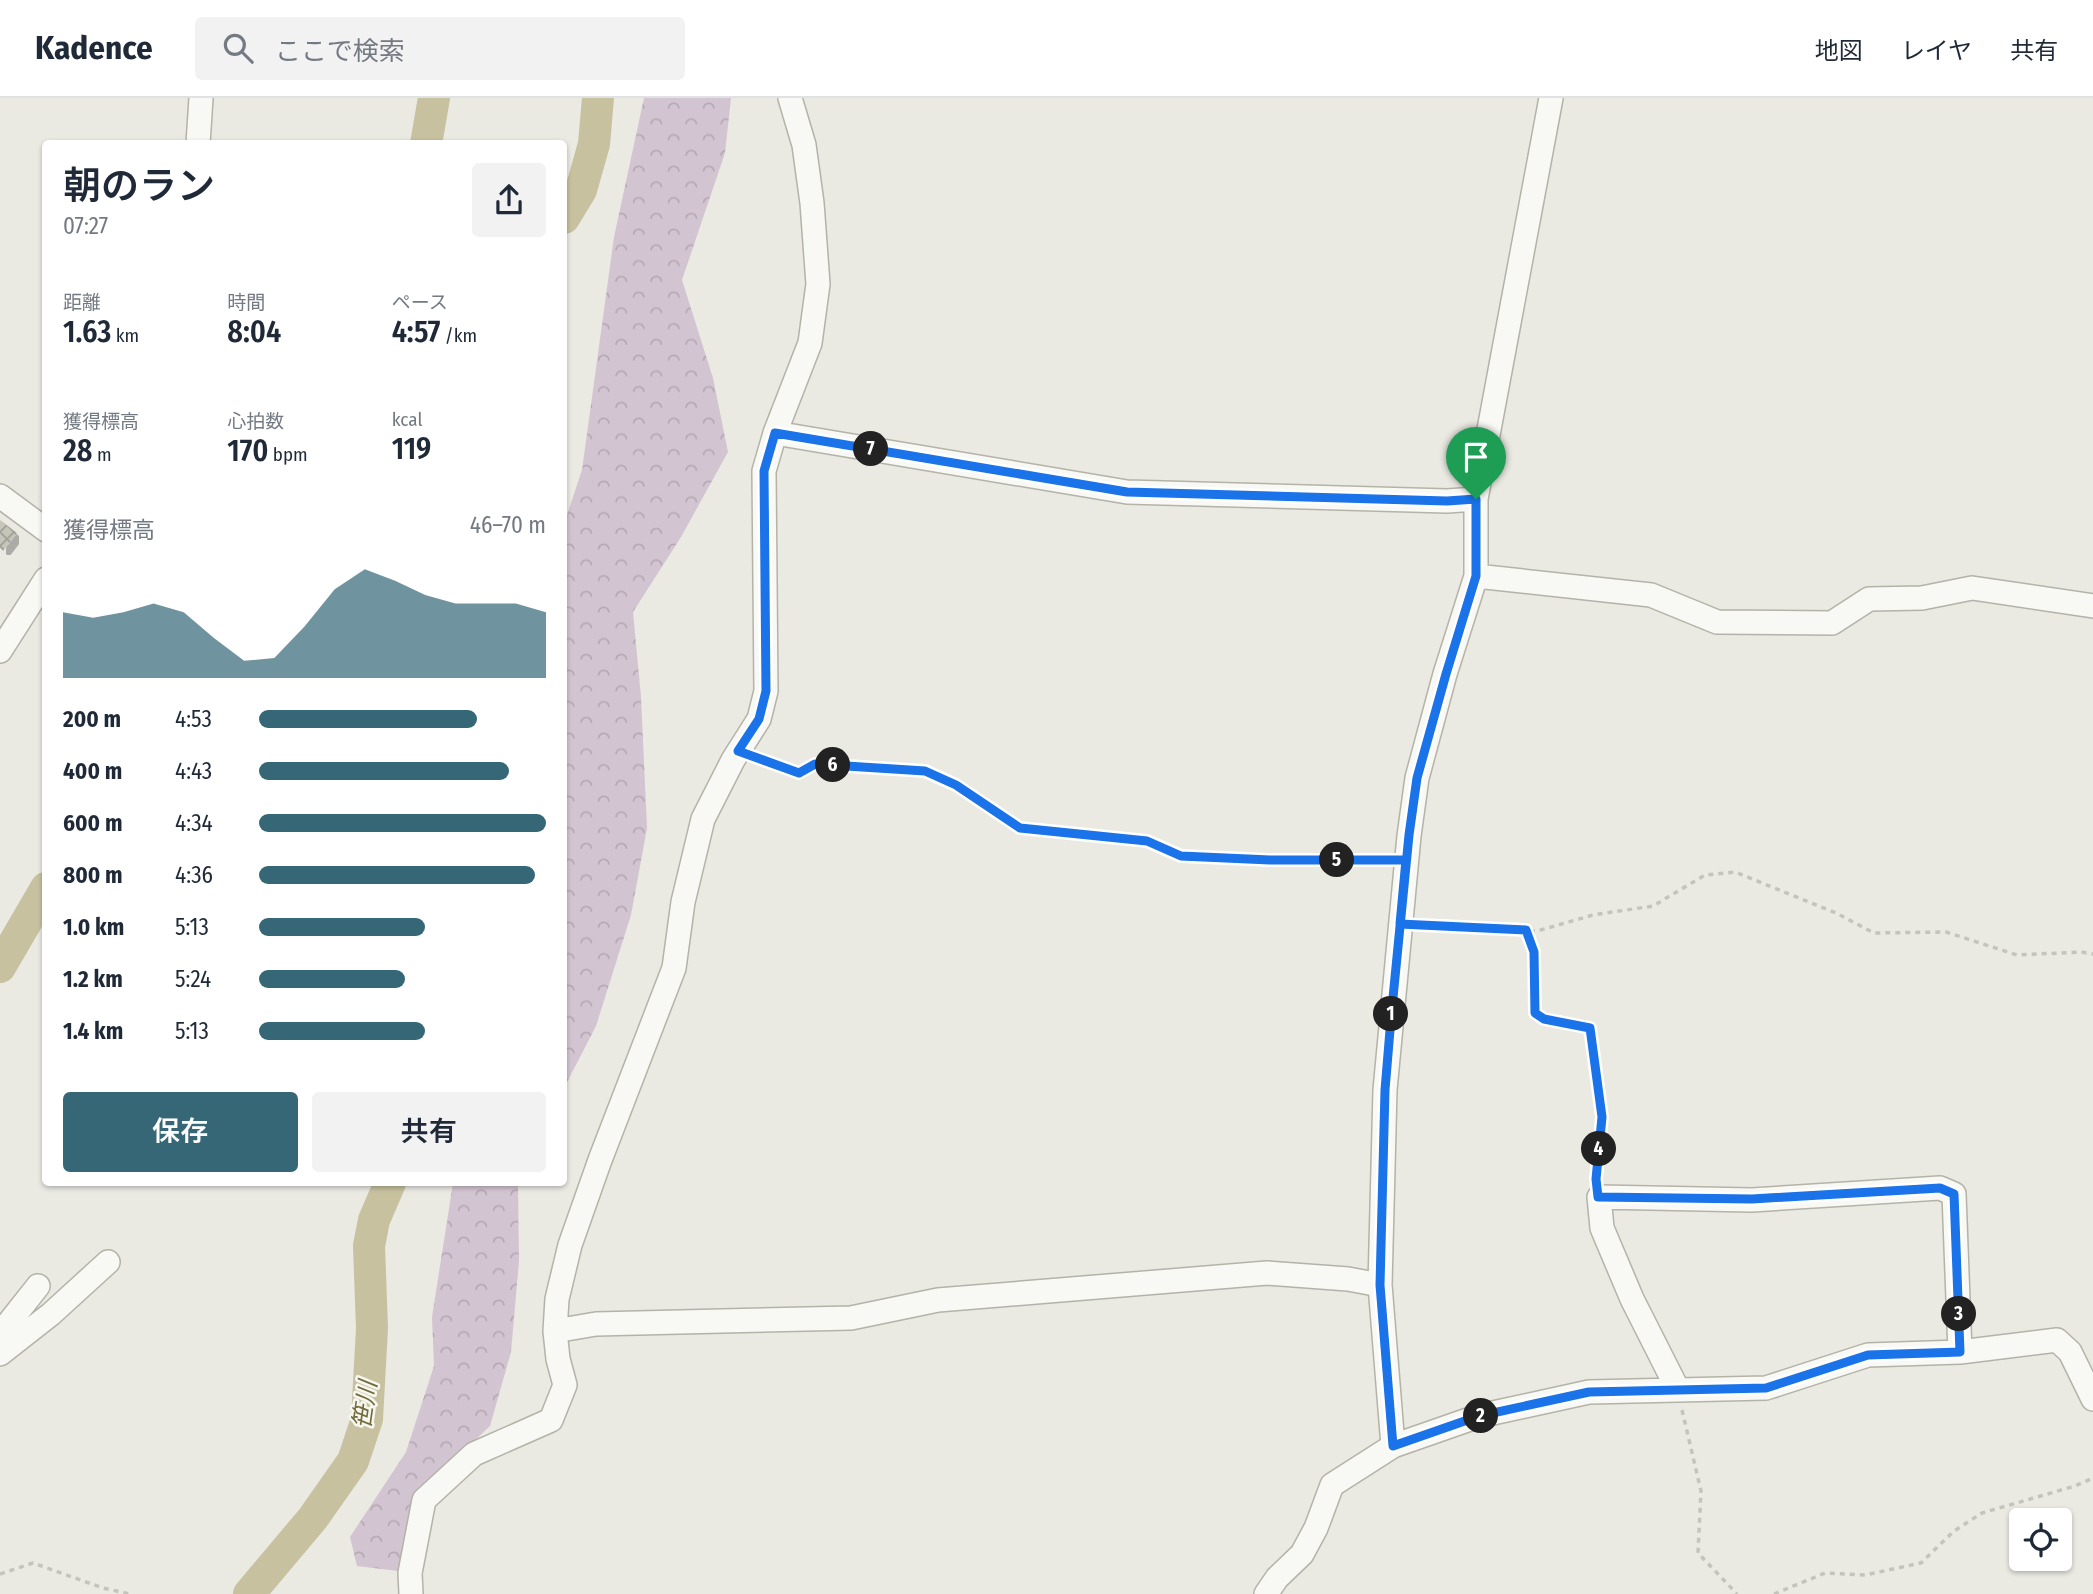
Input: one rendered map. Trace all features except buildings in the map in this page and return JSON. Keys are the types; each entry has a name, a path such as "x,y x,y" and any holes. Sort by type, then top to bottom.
{"street":[{"path":"198,140 201,98"},
{"path":"411,1594 410,1573 424,1500 474,1454 551,1420 565,1385 558,1359 555,1331 557,1299 570,1245 674,968 683,902 703,819 738,751 759,719 766,691 764,471 775,433 810,343 818,284 812,203 804,145 790,98"},
{"path":"1393,1446 1380,1285 1385,1090 1406,860 1417,778 1476,576 1476,499 1552,98"},
{"path":"775,433 1127,492 1447,501 1476,499"},
{"path":"0,496 42,527"},
{"path":"1476,576 1651,595 1717,622 1832,623 1869,599 1922,598 1972,589 2093,606"},
{"path":"0,651 42,585"},
{"path":"1678,1390 1632,1299 1602,1228 1598,1197 1752,1199 1940,1188 1954,1194 1960,1352"},
{"path":"0,1354 51,1314 108,1262"},
{"path":"555,1331 596,1324 851,1318 938,1300 1267,1273 1348,1279 1380,1285"},
{"path":"0,1310 19,1295 38,1286 0,1334"},
{"path":"1266,1594 1277,1578 1302,1555 1316,1528 1332,1485 1393,1446 1479,1416 1589,1392 1766,1388 1868,1355 1960,1352 2057,1340 2070,1352 2093,1399"}],"path":[{"path":"738,751 799,773 815,764 925,771 956,785 1020,828 1147,841 1181,856 1270,860 1406,860"},
{"path":"1400,924 1537,931 1593,915 1653,906 1705,875 1735,873 1836,914 1874,933 1946,932 2017,955 2081,952 2093,954"},
{"path":"1526,930 1534,952 1535,1013 1544,1019 1590,1028 1602,1117 1596,1179 1598,1197"},
{"path":"1678,1390 1701,1491 1698,1553 1737,1594"},
{"path":"1774,1594 1825,1573 1865,1575 1921,1563 1954,1531 1982,1513 2075,1486 2093,1478"},
{"path":"0,1574 33,1563 103,1588 130,1594"}],"green space":[{"path":"644,98 731,98 725,153 682,280 713,378 728,452 681,537 633,612 641,697 647,828 631,915 596,1026 567,1082 567,515 582,470 614,237"},
{"path":"453,1186 518,1186 519,1261 511,1352 490,1426 422,1491 398,1571 357,1566 350,1537 406,1452 434,1366 432,1317"}],"waterway":[{"path":"427,140 434,98"},
{"name":"笹川","path":"567,213 581,190 594,144 598,98"},
{"path":"0,967 42,895"},
{"name":"笹川","path":"249,1594 313,1518 353,1461 367,1419 372,1328 369,1246 374,1220 389,1186"}],"route":[{"path":"1476,499 1447,501 1127,492 775,433 764,471 766,691 759,719 738,751 799,773 815,764 925,771 956,785 1020,828 1147,841 1181,856 1270,860 1406,860 1400,924 1526,930 1534,952 1535,1013 1544,1019 1590,1028 1602,1117 1596,1179 1598,1197 1752,1199 1940,1188 1954,1194 1960,1352 1868,1355 1766,1388 1589,1392 1479,1416 1393,1446 1380,1285 1385,1090 1391,1018 1400,924 1409,835 1417,778 1476,576 1476,499"}]}
